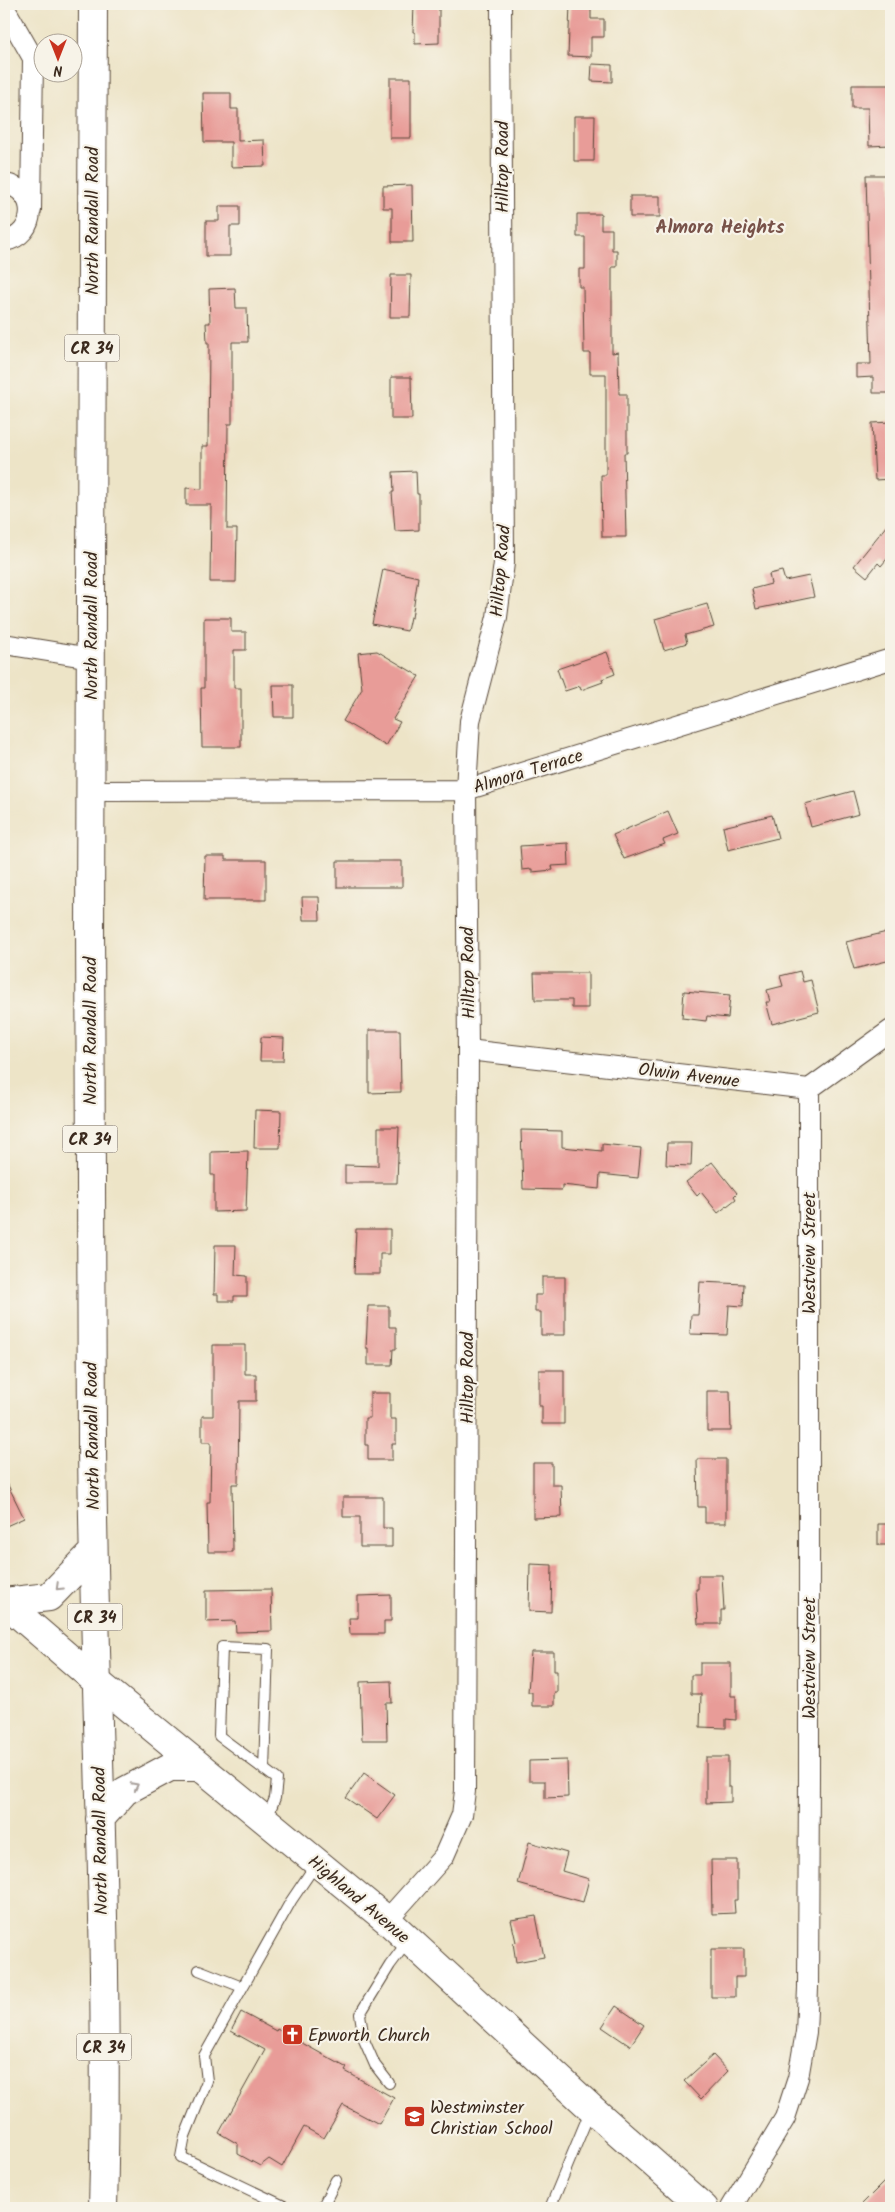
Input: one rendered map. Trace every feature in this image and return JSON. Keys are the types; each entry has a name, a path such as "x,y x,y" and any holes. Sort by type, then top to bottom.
{"main road":[{"name":"North Randall Road","path":"93,4 90,1191 93,1552 106,2114 104,2208"},
{"path":"4,1602 49,1597 93,1552"},
{"name":"Highland Avenue","path":"4,1602 97,1682 387,1920 591,2108 704,2208"},
{"path":"100,1819 125,1791 170,1767 200,1767"}],"street":[{"name":"Hilltop Road","path":"387,1920 444,1856 462,1815 464,1799 466,1743 468,1050 466,790 470,721 497,617 504,563 501,4"},
{"path":"4,7 33,58 30,217 25,230 11,240 4,241"},
{"path":"4,184 21,191 26,196 30,210"},
{"path":"4,644 91,658"},
{"name":"Almora Terrace","path":"91,791 466,790 891,659"},
{"path":"809,1089 891,1030"},
{"name":"Olwin Avenue","path":"468,1050 809,1089"},
{"name":"Westview Street","path":"731,2208 785,2118 798,2078 806,2032 809,1776 809,1089"}],"lane":[{"path":"264,1770 268,1649 222,1647 218,1736 264,1770 277,1779 275,1798 266,1822"},
{"path":"288,2208 181,2157 184,2136 207,2080 204,2056 291,1901 316,1863"},
{"path":"389,2083 375,2065 364,2040 360,2014 408,1940"},
{"path":"199,1970 242,1987"},
{"path":"550,2208 591,2108"},
{"path":"322,2208 336,2180"}],"building":[{"path":"414,4 439,4 439,43 415,44 415,32 413,32"},
{"path":"570,4 591,4 591,19 604,19 604,37 591,37 591,57 568,56"},
{"path":"592,64 612,65 612,82 591,81"},
{"path":"390,78 411,78 411,138 390,138"},
{"path":"852,85 891,85 890,145 869,146 868,108 852,108"},
{"path":"203,93 231,93 231,109 238,109 238,141 264,140 265,166 231,167 231,142 204,142"},
{"path":"574,116 595,116 594,161 574,161"},
{"path":"866,175 891,175 891,393 873,393 873,377 856,378 856,364 871,364"},
{"path":"412,185 413,242 392,242 392,208 383,208 383,186"},
{"path":"630,196 660,196 660,217 630,217"},
{"path":"219,206 240,206 240,226 230,226 230,256 206,256 206,221 219,221"},
{"path":"577,214 601,214 601,229 612,229 612,250 617,250 617,267 612,267 612,353 618,352 619,394 627,394 627,453 624,453 626,537 602,537 601,475 606,475 606,374 590,374 590,353 584,353 583,287 579,287 579,269 585,269 585,237 577,237"},
{"path":"391,275 411,275 410,317 390,317"},
{"path":"235,288 236,308 247,308 248,342 232,342 232,424 228,424 227,529 237,529 236,582 210,582 211,505 186,505 186,488 202,489 202,446 208,446 209,343 207,343 206,323 210,323 209,289"},
{"path":"391,377 411,377 412,419 391,419"},
{"path":"891,422 891,479 875,480 872,423"},
{"path":"416,471 417,494 419,494 419,530 395,531 392,492 394,492 393,472"},
{"path":"891,520 891,554 881,566 878,563 867,577 854,566"},
{"path":"383,569 418,577 412,618 410,617 407,631 372,624"},
{"path":"782,571 785,581 809,576 814,597 756,609 752,589 771,584 769,574"},
{"path":"707,604 714,627 685,635 687,643 664,650 655,619"},
{"path":"204,618 231,618 231,632 246,632 246,650 234,650 234,688 241,688 241,747 202,747 201,688 204,688"},
{"path":"377,651 419,676 393,719 400,722 386,746 343,721 362,689 358,653"},
{"path":"607,652 615,674 602,679 603,682 581,690 580,686 565,691 557,669"},
{"path":"273,685 293,685 293,717 274,717"},
{"path":"853,791 859,814 811,827 805,804"},
{"path":"668,811 678,834 663,840 665,844 624,859 613,835"},
{"path":"772,815 778,838 728,850 723,827"},
{"path":"568,843 569,865 552,866 553,870 532,872 532,869 522,870 520,846"},
{"path":"205,856 225,856 225,860 266,860 266,900 204,900"},
{"path":"337,861 402,861 402,887 337,887"},
{"path":"302,897 319,897 320,920 303,920"},
{"path":"891,931 891,960 854,969 846,942"},
{"path":"800,971 803,982 811,980 819,1012 772,1024 766,1002 770,1002 767,990 783,986 780,976"},
{"path":"534,973 588,973 588,1008 572,1008 572,1000 535,1000"},
{"path":"684,991 730,995 728,1018 707,1016 706,1021 682,1018"},
{"path":"369,1030 400,1030 401,1092 369,1093"},
{"path":"261,1037 284,1038 283,1061 260,1061"},
{"path":"255,1110 281,1111 280,1148 254,1148"},
{"path":"378,1127 399,1127 397,1183 345,1183 345,1165 378,1166"},
{"path":"521,1130 562,1131 562,1147 602,1151 602,1144 641,1148 638,1178 600,1174 599,1189 562,1185 562,1190 523,1189"},
{"path":"667,1143 692,1143 691,1166 666,1165"},
{"path":"248,1151 246,1211 214,1212 214,1175 211,1175 211,1152"},
{"path":"712,1162 737,1193 734,1196 736,1199 718,1213 701,1192 697,1196 686,1182"},
{"path":"356,1229 390,1229 390,1254 380,1254 380,1274 354,1274"},
{"path":"215,1245 236,1245 235,1275 247,1276 247,1296 234,1296 234,1301 218,1301 218,1294 214,1294"},
{"path":"542,1277 565,1277 565,1335 541,1335 541,1312 535,1312 535,1295 542,1295"},
{"path":"700,1282 744,1284 743,1306 729,1305 727,1335 690,1334 691,1315 698,1315"},
{"path":"368,1306 389,1306 389,1327 396,1327 396,1349 393,1349 392,1365 368,1365 368,1348 366,1348"},
{"path":"213,1345 245,1345 245,1374 256,1374 256,1401 239,1401 238,1484 232,1484 233,1552 208,1552 207,1502 210,1502 211,1442 202,1442 202,1416 213,1416"},
{"path":"539,1370 564,1370 564,1424 542,1424 542,1406 539,1406"},
{"path":"707,1391 730,1391 731,1431 707,1431"},
{"path":"370,1393 390,1393 390,1419 396,1419 396,1444 392,1444 392,1460 368,1460 368,1445 365,1445 365,1418 370,1418"},
{"path":"697,1459 726,1459 726,1523 705,1523 705,1507 698,1507"},
{"path":"533,1463 552,1463 552,1485 561,1485 562,1517 533,1518"},
{"path":"4,1477 24,1518 4,1527"},
{"path":"343,1497 383,1497 383,1528 392,1528 392,1547 360,1547 360,1517 343,1517"},
{"path":"878,1524 891,1524 891,1545 878,1545"},
{"path":"530,1564 552,1565 551,1612 529,1611"},
{"path":"698,1575 722,1575 724,1610 721,1610 721,1624 698,1624 696,1589 698,1589"},
{"path":"271,1589 272,1631 236,1632 235,1621 206,1622 206,1590"},
{"path":"391,1595 391,1621 384,1621 384,1634 350,1634 349,1618 358,1618 358,1596"},
{"path":"531,1652 554,1652 554,1671 557,1671 557,1693 554,1693 554,1706 532,1706 532,1692 528,1692"},
{"path":"700,1663 731,1663 731,1696 736,1696 736,1720 726,1719 726,1728 700,1727 701,1694 691,1694 691,1675 700,1675"},
{"path":"391,1681 392,1703 386,1703 387,1740 362,1740 360,1682"},
{"path":"706,1757 728,1757 728,1787 731,1787 731,1802 706,1803"},
{"path":"567,1760 568,1797 545,1798 545,1781 529,1781 529,1761"},
{"path":"364,1773 395,1795 377,1819 346,1798"},
{"path":"529,1842 567,1853 562,1871 589,1879 583,1902 518,1884"},
{"path":"711,1860 737,1860 737,1900 734,1900 735,1913 712,1914"},
{"path":"536,1916 544,1957 516,1962 513,1943 516,1942 511,1920"},
{"path":"711,1949 744,1949 744,1977 735,1977 735,1997 711,1997"},
{"path":"616,2006 644,2025 630,2046 602,2027"},
{"path":"241,2012 276,2031 277,2029 347,2068 345,2071 394,2098 379,2124 343,2105 324,2138 304,2127 282,2167 269,2159 260,2166 238,2154 238,2144 219,2133 265,2050 231,2031"},
{"path":"713,2055 728,2071 701,2099 684,2081"},
{"path":"891,2175 891,2208 858,2208"}],"place":[{"name":"Epworth Church","path":"292,2035"},
{"name":"Westminster Christian School","path":"414,2117"}],"district":[{"name":"Almora Heights","path":"720,226"}]}
